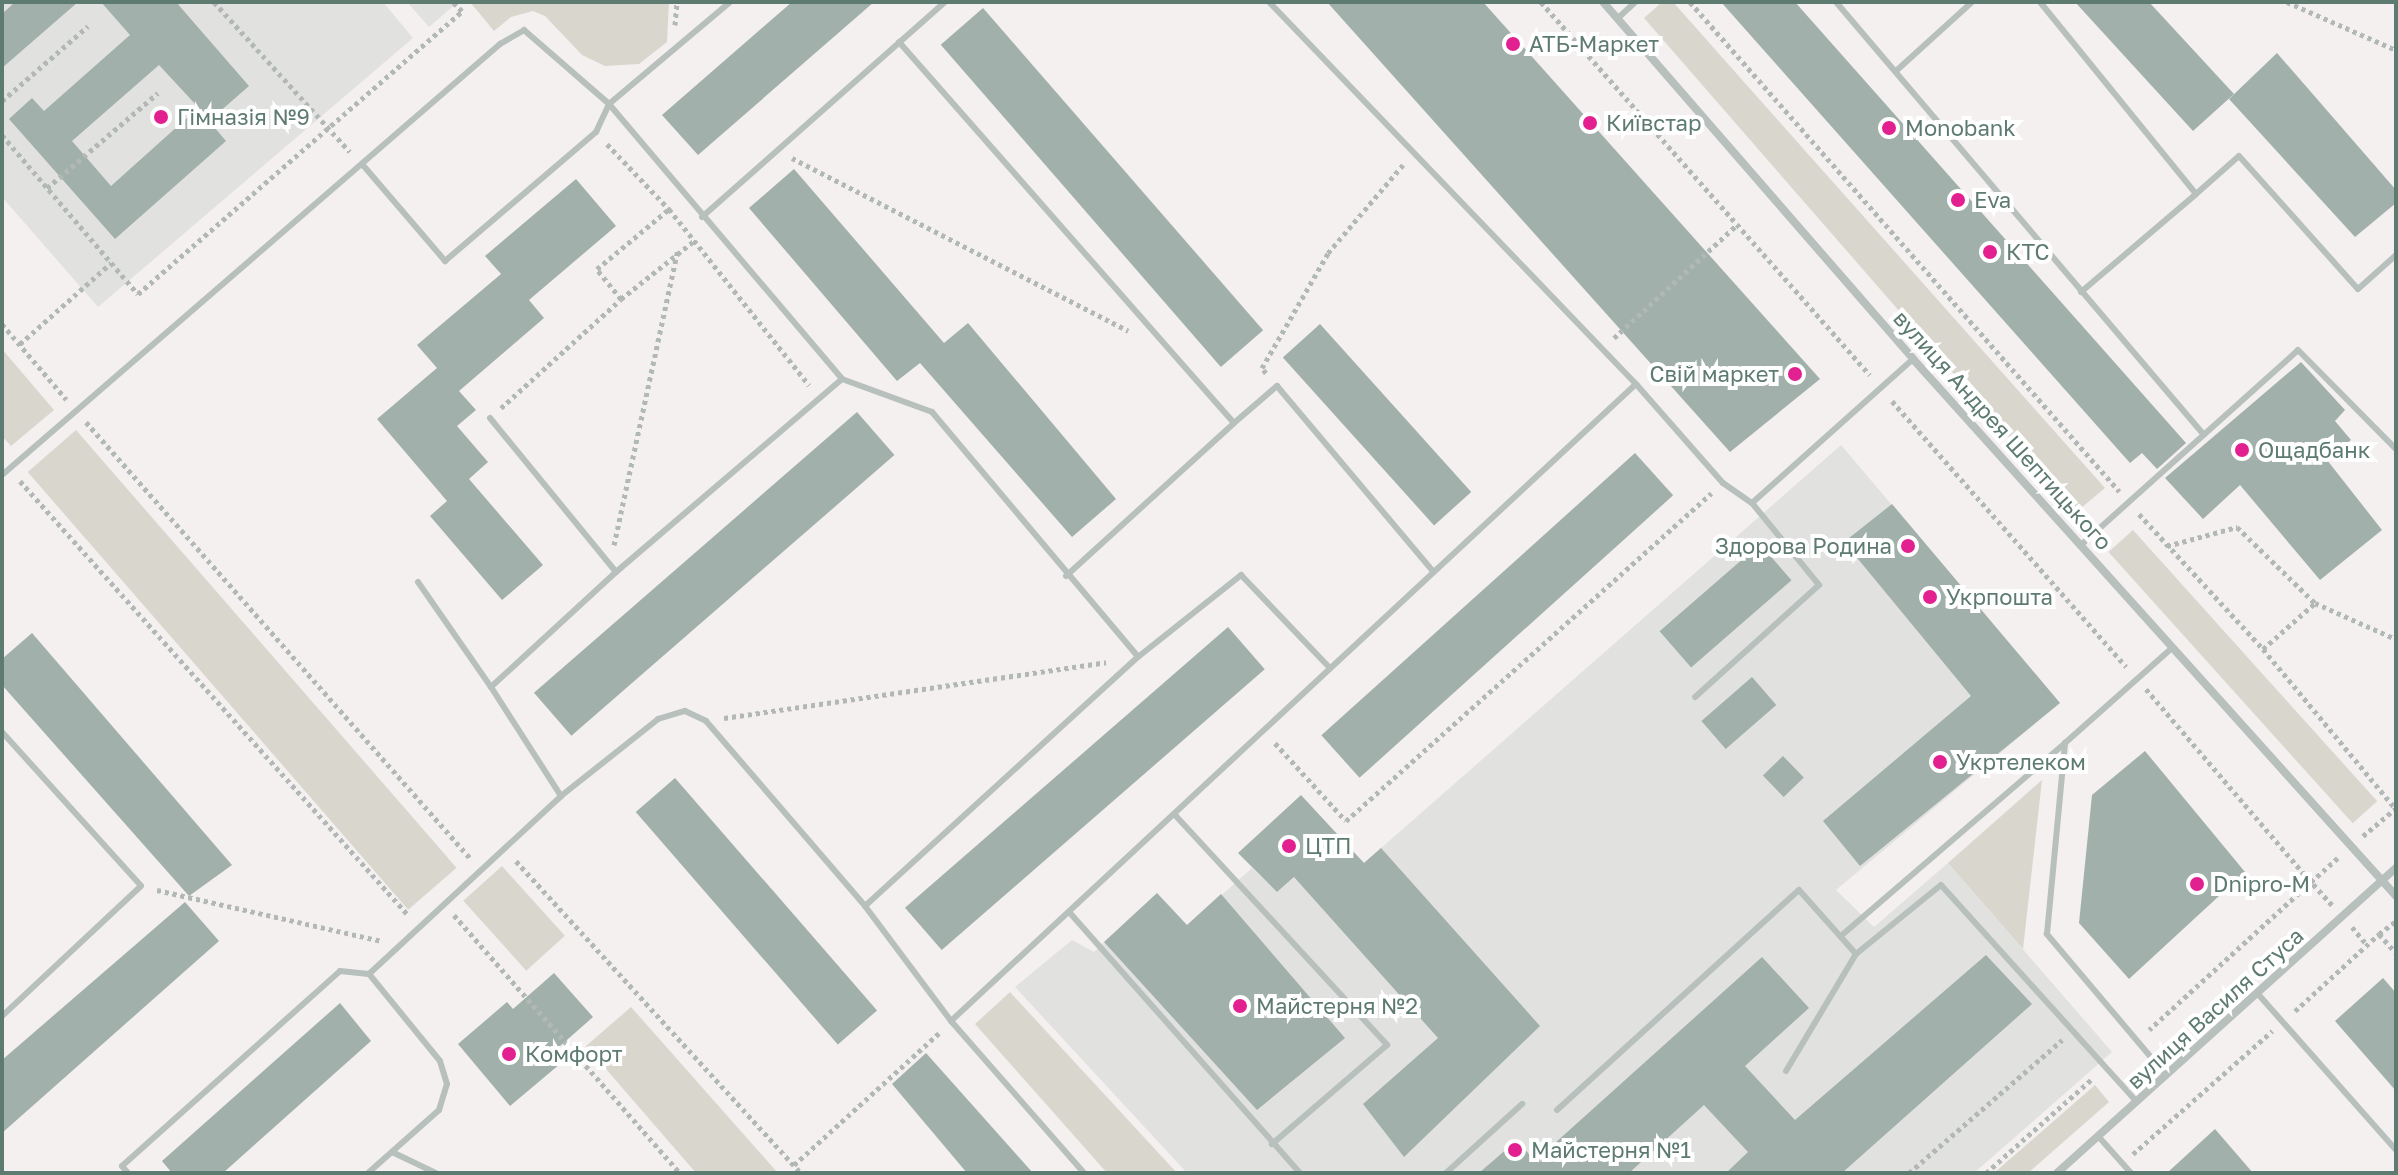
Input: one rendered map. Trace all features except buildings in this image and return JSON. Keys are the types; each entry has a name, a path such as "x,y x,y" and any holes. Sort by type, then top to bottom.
{"street":[{"name":"вулиця Андрея Шептицького","path":"1603,2 1913,359 2396,896"},
{"name":"вулиця Василя Стуса","path":"2057,1173 2396,868"}],"lane":[{"path":"362,164 445,261 596,132 609,104 730,2"},
{"path":"702,217 945,2"},
{"path":"1269,2 1636,384 1723,483 1752,503 1819,585 1695,697"},
{"path":"1617,19 1635,2"},
{"path":"1836,2 2204,435"},
{"path":"1896,71 1972,2"},
{"path":"2040,2 2196,194"},
{"path":"2,475 500,44 524,30 609,104 842,379 932,412 1066,576 1138,657"},
{"path":"899,42 1234,423"},
{"path":"2081,292 2239,156 2358,289 2396,255"},
{"path":"2082,544 2131,504 2298,350 2396,449"},
{"path":"1752,503 1913,359"},
{"path":"491,687 616,572 842,379"},
{"path":"951,1021 1266,733 1432,570 1636,384"},
{"path":"1066,576 1277,386 1432,570"},
{"path":"490,418 616,572"},
{"path":"865,906 1138,657 1241,575 1330,668"},
{"path":"418,582 561,796"},
{"path":"1842,935 2172,648"},
{"path":"369,974 561,796 658,719 685,711 706,721 865,906 951,1021 1084,1173"},
{"path":"2,732 141,886 2,1016"},
{"path":"2065,743 2047,934 2135,1042 2167,1076"},
{"path":"1175,815 1387,1045 1272,1144"},
{"path":"1786,1071 1856,954 1941,885 2137,1102"},
{"path":"1557,1110 1799,890 1856,954"},
{"path":"1070,913 1300,1173"},
{"path":"128,1173 122,1166 340,971 369,974 440,1061 447,1084 439,1110 368,1173"},
{"path":"2258,994 2396,1150"},
{"path":"2,1002 9,1010"},
{"path":"1446,1173 1522,1104"},
{"path":"2098,1136 2131,1173"},
{"path":"392,1152 436,1173"}],"path":[{"path":"214,2 362,164"},
{"path":"2,135 138,294 325,126 462,11 453,2"},
{"path":"1541,2 2138,679 2311,882 2135,1042"},
{"path":"1690,2 2167,546 2263,649 2396,808"},
{"path":"2287,2 2396,50"},
{"path":"2,101 88,26"},
{"path":"47,188 158,93"},
{"path":"596,132 669,209 810,386 798,396"},
{"path":"777,150 1132,334"},
{"path":"1277,386 1262,368 1328,253 1414,152"},
{"path":"621,299 597,269 669,209"},
{"path":"1602,350 1737,225"},
{"path":"490,418 678,249 694,241"},
{"path":"610,562 678,249"},
{"path":"20,344 111,263"},
{"path":"2,324 481,871"},
{"path":"10,469 420,927"},
{"path":"1266,733 1346,821 1723,483"},
{"path":"2167,546 2237,527 2315,603 2396,639"},
{"path":"2263,649 2315,603"},
{"path":"706,721 1138,657"},
{"path":"504,848 801,1173"},
{"path":"141,886 401,945"},
{"path":"445,904 680,1173"},
{"path":"2121,1164 2396,921"},
{"path":"2379,934 2396,953"},
{"path":"794,1165 951,1021"},
{"path":"1909,1173 2072,1032"},
{"path":"1986,1173 2105,1067"}],"shaded area":[{"name":"Гімназія №9","path":"2,2 383,2 413,38 98,307 2,197"},
{"path":"407,2 458,2 429,27"},
{"path":"470,2 669,2 667,42 639,64 605,66 582,55 545,16 533,11 511,17 494,31"},
{"path":"1662,2 1673,2 2105,488 2075,513 1644,18"},
{"path":"2,349 54,410 11,446 2,436"},
{"path":"76,430 457,868 408,910 28,472"},
{"path":"1841,445 2060,703 1836,890 1874,927 1948,863 2112,1052 1974,1173 1187,1173 1015,987 1072,940 1094,952 1104,942 1134,973 1252,868 1277,892 1340,838 1364,863"},
{"path":"2133,530 2377,801 2353,823 2108,552"},
{"path":"2042,780 2023,949 1948,863"},
{"path":"502,866 565,936 526,971 463,901"},
{"path":"1010,992 1177,1173 1107,1173 975,1024"},
{"path":"631,1007 778,1173 696,1173 586,1046"},
{"path":"2095,1085 2109,1102 2028,1173 1994,1173"}],"place":[{"name":"АТБ-Маркет","path":"1513,44"},
{"name":"Гімназія №9","path":"161,117"},
{"name":"Київстар","path":"1590,123"},
{"name":"Monobank","path":"1889,128"},
{"name":"Eva","path":"1958,200"},
{"name":"КТС","path":"1990,252"},
{"name":"Свій маркет","path":"1795,374"},
{"name":"Ощадбанк","path":"2242,450"},
{"name":"Здорова Родина","path":"1908,546"},
{"name":"Укрпошта","path":"1930,597"},
{"name":"Укртелеком","path":"1940,762"},
{"name":"ЦТП","path":"1289,846"},
{"name":"Dnipro-M","path":"2197,884"},
{"name":"Майстерня №2","path":"1240,1006"},
{"name":"Комфорт","path":"509,1054"},
{"name":"Майстерня №1","path":"1515,1150"}]}
